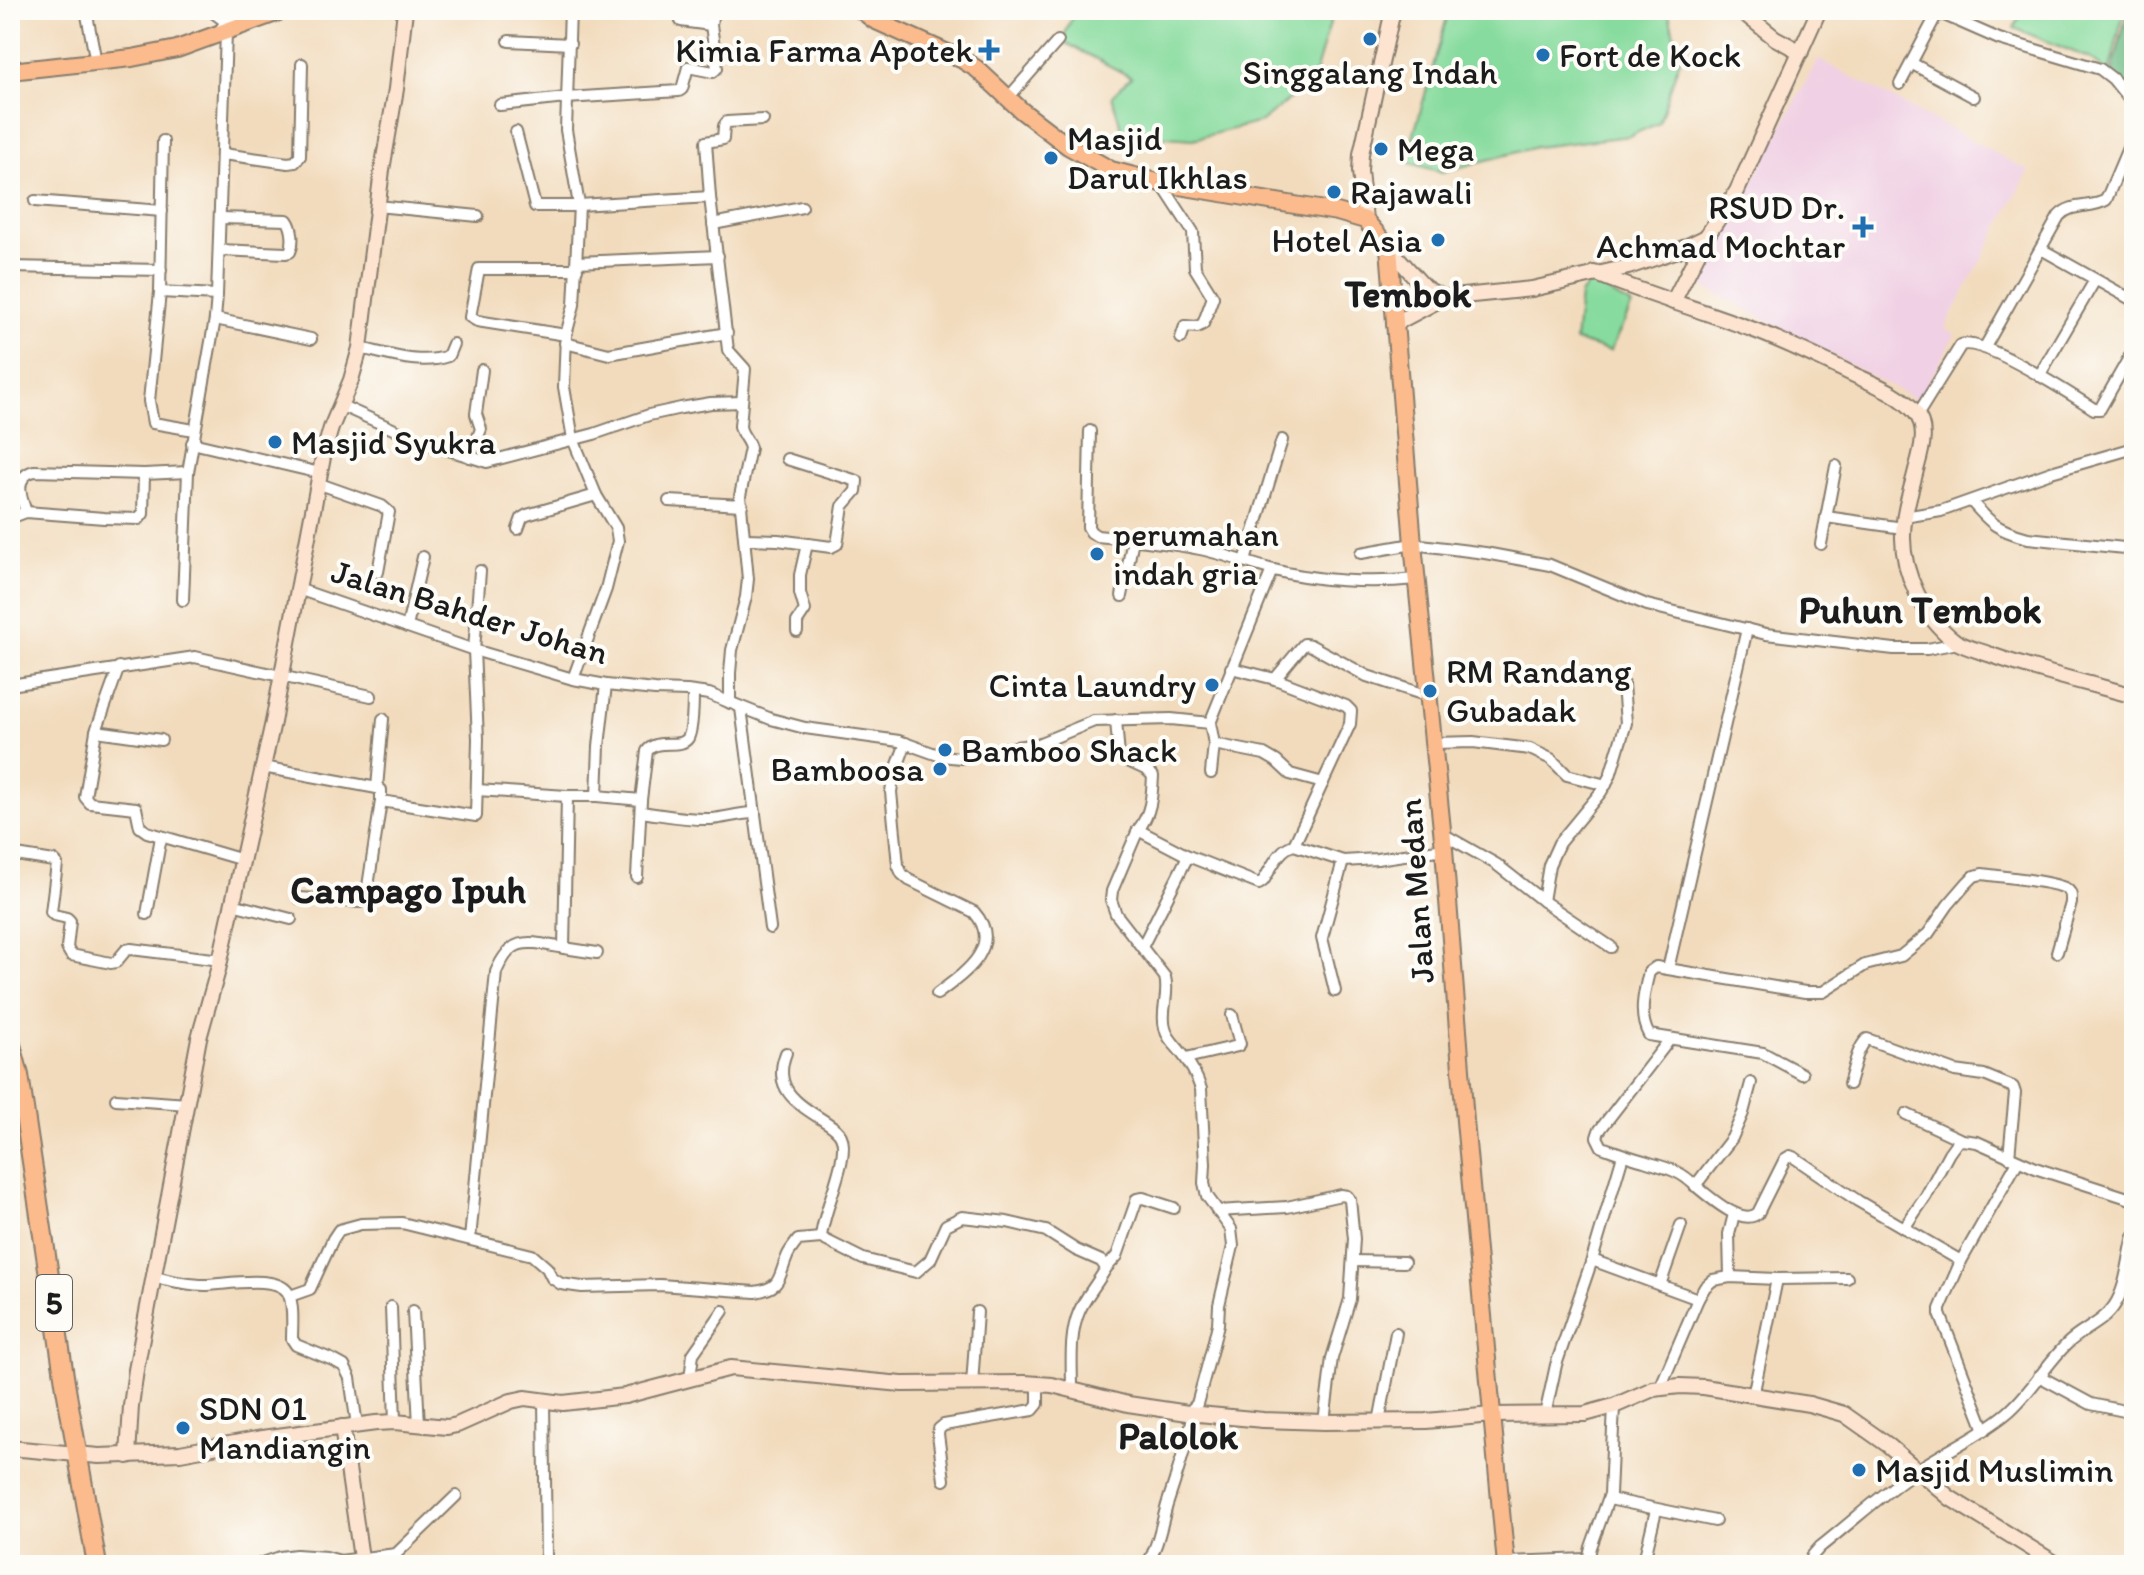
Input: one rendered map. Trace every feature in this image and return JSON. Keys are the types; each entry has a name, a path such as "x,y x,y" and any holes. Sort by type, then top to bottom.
{"highway":[{"name":"5","path":"10,1041 29,1134 97,1565"}],"main road":[{"path":"10,71 132,58 177,49 222,30 284,10"},
{"path":"861,10 885,25 961,59 991,80 1033,120 1081,155 1111,170 1161,183 1337,212 1365,220 1389,248"},
{"name":"Jalan Medan","path":"1389,248 1416,579 1444,841 1459,1059 1506,1563"}],"street":[{"path":"86,10 96,62"},
{"path":"183,600 188,472 215,319 220,250 222,30 210,10"},
{"path":"222,30 246,10"},
{"path":"128,1456 136,1370 199,1038 221,960 263,767 327,440 360,348 405,10"},
{"path":"570,10 566,136 579,206 574,305 565,339 564,387 573,439 596,495 616,528 618,541 606,589 573,679"},
{"path":"500,105 679,91 688,67 713,72 717,68 711,25 713,10"},
{"path":"1365,220 1361,154 1393,10"},
{"path":"1740,10 1775,38 1801,52"},
{"path":"1673,302 1706,237 1737,191 1819,10"},
{"path":"1900,84 1936,11 1999,39 2100,69 2113,79 2134,105"},
{"path":"681,21 711,25"},
{"path":"509,41 570,44"},
{"path":"1008,98 1058,41"},
{"path":"1911,63 1974,97"},
{"path":"223,154 295,162 300,156 302,64"},
{"path":"763,120 727,122 723,139 706,142 728,350 745,369 740,432 750,448 740,496 749,539 748,579 730,673 755,813 770,928"},
{"path":"516,132 535,206 710,197"},
{"path":"1985,347 2059,216 2071,207 2106,200 2134,134"},
{"path":"163,141 160,292 149,401 153,423 194,430"},
{"path":"1161,183 1193,232 1195,268 1213,295 1203,324 1185,326 1181,338"},
{"path":"35,201 162,211"},
{"path":"377,206 478,216"},
{"path":"713,224 802,207"},
{"path":"220,250 286,253 290,252 292,244 287,220 221,218"},
{"path":"1394,324 1443,298 1532,289 1658,258 1706,237"},
{"path":"1389,248 1424,287 1443,298"},
{"path":"2041,249 2134,301"},
{"path":"718,256 479,269 470,317 565,339 609,354 727,333"},
{"path":"10,267 161,270"},
{"path":"1594,273 1803,350 1888,392 1918,414 1923,446 1904,523 1904,556 1923,604 1940,628 1958,643 2025,667 2134,696"},
{"path":"2039,376 2095,280"},
{"path":"160,292 217,295"},
{"path":"215,319 311,339"},
{"path":"1918,414 1961,345 1967,343 1985,347 2094,409 2100,409 2132,357"},
{"path":"360,348 428,359 448,356 453,344"},
{"path":"470,457 481,429 476,414 482,370"},
{"path":"340,405 417,440 482,462 594,434 649,415 711,403 742,402"},
{"path":"1090,431 1088,527 1097,536 1200,549 1272,570 1362,581 1416,579"},
{"path":"1245,561 1282,440"},
{"path":"192,443 319,478 387,508 389,516 378,572"},
{"path":"1826,517 1904,523 2051,472 2134,448"},
{"path":"749,539 831,547 837,544 843,506 856,491 857,481 787,459"},
{"path":"1821,544 1836,466"},
{"path":"26,512 19,492 21,479 34,471 188,472"},
{"path":"10,518 26,512 139,519 143,514 144,474"},
{"path":"518,529 522,518 527,515 596,495"},
{"path":"669,501 742,505"},
{"path":"1971,501 1997,528 2013,534 2134,549"},
{"path":"1122,596 1133,539"},
{"path":"797,631 797,622 805,610 800,593 800,575 807,544"},
{"path":"1361,553 1413,544 1550,565 1647,605 1792,638 1894,649 1927,649 1958,643"},
{"path":"407,627 423,557"},
{"path":"1211,773 1214,744 1210,723 1272,570"},
{"path":"381,801 476,816 478,739 474,650 480,571"},
{"name":"Jalan Bahder Johan","path":"298,589 474,650 573,679 709,694 771,719 805,728 906,743 941,756 961,758 1038,744 1094,721 1171,719 1210,723"},
{"path":"1668,969 1747,629"},
{"path":"1275,679 1304,644 1367,676 1428,696"},
{"path":"10,685 195,657 371,696"},
{"path":"119,667 96,731 86,800 136,808 140,827 147,832 243,860"},
{"path":"1231,668 1275,679 1346,706 1351,711 1350,724 1294,845"},
{"path":"1543,901 1549,865 1559,843 1606,785 1626,723 1623,684"},
{"path":"597,796 606,685"},
{"path":"637,877 647,751 657,744 682,743 687,739 693,692"},
{"path":"377,788 383,719"},
{"path":"1116,720 1119,757 1153,776 1150,809 1138,830 1111,900 1116,914 1165,977 1165,1030 1186,1058 1201,1089 1204,1183 1207,1196 1231,1229 1233,1246 1209,1362 1197,1404 1191,1413 1184,1456 1156,1548 1147,1565"},
{"path":"96,731 161,740"},
{"path":"1434,743 1473,742 1530,749 1551,759 1567,775 1606,785"},
{"path":"906,743 891,792 898,865 909,880 974,912 981,920 984,931 978,959 969,970 937,994"},
{"path":"1214,744 1264,754 1290,774 1323,783"},
{"path":"263,767 381,790 364,901 299,898"},
{"path":"477,790 597,796 710,819 736,813 755,813"},
{"path":"564,948 567,796"},
{"path":"1138,830 1188,856 1259,884 1282,852 1294,845 1343,861 1377,859 1444,841 1496,864 1543,901 1611,947"},
{"path":"147,914 161,837"},
{"path":"10,854 57,864 51,912 70,921 67,948 71,955 111,963 131,949 221,960"},
{"path":"1142,947 1188,856"},
{"path":"1335,991 1322,938 1343,861"},
{"path":"1802,1074 1763,1053 1649,1035 1643,1024 1649,972 1656,967 1805,992 1823,992 1865,965 1901,956 1928,934 1967,883 1974,876 1982,874 2039,882 2068,890 2071,903 2057,952"},
{"path":"232,904 291,919"},
{"path":"470,1239 496,972 508,949 515,946 535,943 597,953"},
{"path":"1186,1058 1238,1046 1232,1015"},
{"path":"1670,1039 1599,1131 1597,1137 1602,1147 1683,1176 1734,1214 1749,1218 1758,1213 1785,1159 1790,1156 1858,1201 1961,1261"},
{"path":"1849,1084 1859,1052 1867,1039 1955,1071 1984,1075 2013,1087 2014,1159 1961,1261 1940,1314 1985,1430"},
{"path":"786,1053 781,1075 786,1090 795,1101 833,1127 843,1140 842,1159 822,1224 821,1238"},
{"path":"1695,1186 1732,1138 1751,1083"},
{"path":"116,1099 188,1104"},
{"path":"1906,1114 1962,1140 1977,1142 2060,1177 2134,1200"},
{"path":"1904,1228 1926,1196 1949,1153 1962,1140"},
{"path":"1545,1415 1556,1365 1623,1155"},
{"path":"1217,1211 1287,1207 1341,1195 1350,1200 1354,1239 1350,1299 1332,1358 1324,1422"},
{"path":"1072,1389 1075,1325 1080,1310 1117,1256 1137,1199 1174,1208"},
{"path":"1730,1277 1729,1234 1734,1214"},
{"path":"290,1296 310,1289 339,1230 361,1224 402,1223 532,1255 561,1284 582,1287 660,1285 755,1292 771,1290 779,1281 788,1254 798,1240 821,1238 863,1259 916,1272 930,1260 946,1225 962,1217 1007,1222 1046,1231 1101,1261 1106,1268"},
{"path":"1660,1285 1681,1225"},
{"path":"1809,1565 1820,1547 1918,1469 1985,1430 2010,1410 2070,1341 2107,1315 2121,1292 2134,1236"},
{"path":"1592,1260 1698,1299"},
{"path":"1353,1261 1404,1262"},
{"path":"155,1277 204,1285 244,1282 280,1285 290,1296 292,1339 296,1345 344,1366 350,1378 350,1426 362,1562"},
{"path":"1660,1388 1698,1299 1713,1280 1730,1277 1847,1278"},
{"path":"1753,1396 1777,1279"},
{"path":"391,1307 395,1422"},
{"path":"413,1311 419,1425"},
{"path":"690,1379 693,1354 723,1311"},
{"path":"972,1385 977,1312"},
{"path":"1379,1422 1396,1333"},
{"path":"10,1448 128,1456 180,1453 350,1426 395,1422 457,1425 525,1398 563,1403 625,1396 731,1368 902,1384 1038,1384 1072,1389 1128,1404 1191,1413 1324,1422 1585,1414 1614,1406 1653,1389 1704,1387 1809,1404 1844,1414 1918,1469 1950,1498 2058,1565"},
{"path":"2039,1376 2091,1404 2134,1413"},
{"path":"944,1480 939,1429 944,1425 1033,1410 1038,1404 1038,1384"},
{"path":"533,1565 542,1564 546,1556 544,1400"},
{"path":"1506,1563 1588,1562 1609,1499 1614,1406"},
{"path":"257,1565 296,1555 362,1562 396,1554 456,1496"},
{"path":"1609,1499 1715,1521"},
{"path":"1643,1565 1656,1510"}],"shaded area":[{"name":"RSUD Dr. Achmad Mochtar","path":"1818,59 2029,171 1945,328 1955,334 1919,401 1698,284"}],"green space":[{"path":"1075,10 1334,10 1313,80 1261,122 1193,139 1123,134 1112,96 1131,77 1062,41"},
{"path":"1449,10 1668,10 1680,59 1659,123 1629,136 1536,147 1442,172 1406,162"},
{"path":"2022,10 2124,10 2109,73 2091,59 2014,28"},
{"path":"2128,10 2134,10 2134,96 2131,104 2111,76"},
{"path":"1590,282 1632,306 1610,351 1575,341 1580,295"}],"place":[{"name":"Singgalang Indah","path":"1370,39"},
{"name":"Kimia Farma Apotek","path":"989,50"},
{"name":"Fort de Kock","path":"1543,55"},
{"name":"Mega","path":"1381,149"},
{"name":"Masjid Darul Ikhlas","path":"1051,158"},
{"name":"Rajawali","path":"1334,192"},
{"name":"RSUD Dr. Achmad Mochtar","path":"1863,227"},
{"name":"Hotel Asia","path":"1438,240"},
{"name":"Masjid Syukra","path":"275,442"},
{"name":"perumahan indah gria","path":"1097,554"},
{"name":"Cinta Laundry","path":"1212,685"},
{"name":"RM Randang Gubadak","path":"1430,691"},
{"name":"Bamboo Shack","path":"945,750"},
{"name":"Bamboosa","path":"940,769"},
{"name":"SDN 01 Mandiangin","path":"183,1428"},
{"name":"Masjid Muslimin","path":"1859,1470"}],"district":[{"name":"Tembok","path":"1408,294"},
{"name":"Puhun Tembok","path":"1920,610"},
{"name":"Campago Ipuh","path":"408,890"},
{"name":"Palolok","path":"1178,1436"}]}
